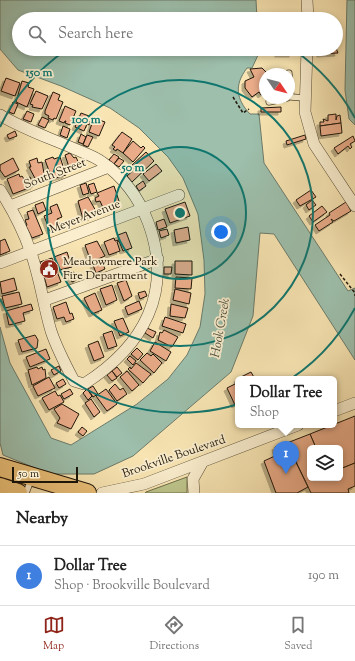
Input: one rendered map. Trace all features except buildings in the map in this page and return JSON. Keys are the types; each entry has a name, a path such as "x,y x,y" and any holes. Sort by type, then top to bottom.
{"highway":[{"path":"0,467 29,485 87,493"},
{"path":"0,487 18,493"}],"street":[{"path":"307,0 308,12"},
{"path":"307,56 305,112 314,144 355,206"},
{"path":"0,115 101,161 109,167 132,191 143,209 152,232 158,259 156,290 149,311 137,335 114,363 84,384 74,381 60,355 51,330 45,300 31,251 10,206 0,190"},
{"name":"South Street","path":"10,206 109,167"},
{"name":"Meyer Avenue","path":"0,263 179,195"},
{"path":"45,300 158,259"},
{"path":"337,410 355,403"},
{"name":"Brookville Boulevard","path":"102,493 144,484 290,428"},
{"path":"194,493 193,479 202,463"}],"lane":[{"path":"295,98 305,98"}],"path":[{"path":"233,97 243,113 249,109"},
{"path":"340,274 355,295"}],"green space":[{"path":"187,477 187,493 145,493 146,492"}],"water":[{"name":"Hook Creek","path":"0,0 256,0 257,12 12,12 12,56 258,56 252,68 247,68 240,80 238,92 239,97 250,114 259,114 264,163 348,291 355,288 355,360 274,234 260,233 253,316 231,372 133,456 94,474 50,474 3,455 0,443 0,327 10,363 51,438 71,445 137,404 168,379 187,355 200,327 205,294 204,260 198,214 183,178 168,157 139,128 110,108 61,86 18,70 0,49"},
{"path":"347,0 355,0 355,125 349,119 345,90"}],"place":[{"name":"Meadowmere Park Fire Department","path":"49,269"},
{"name":"Dollar Tree","path":"286,474"}]}
